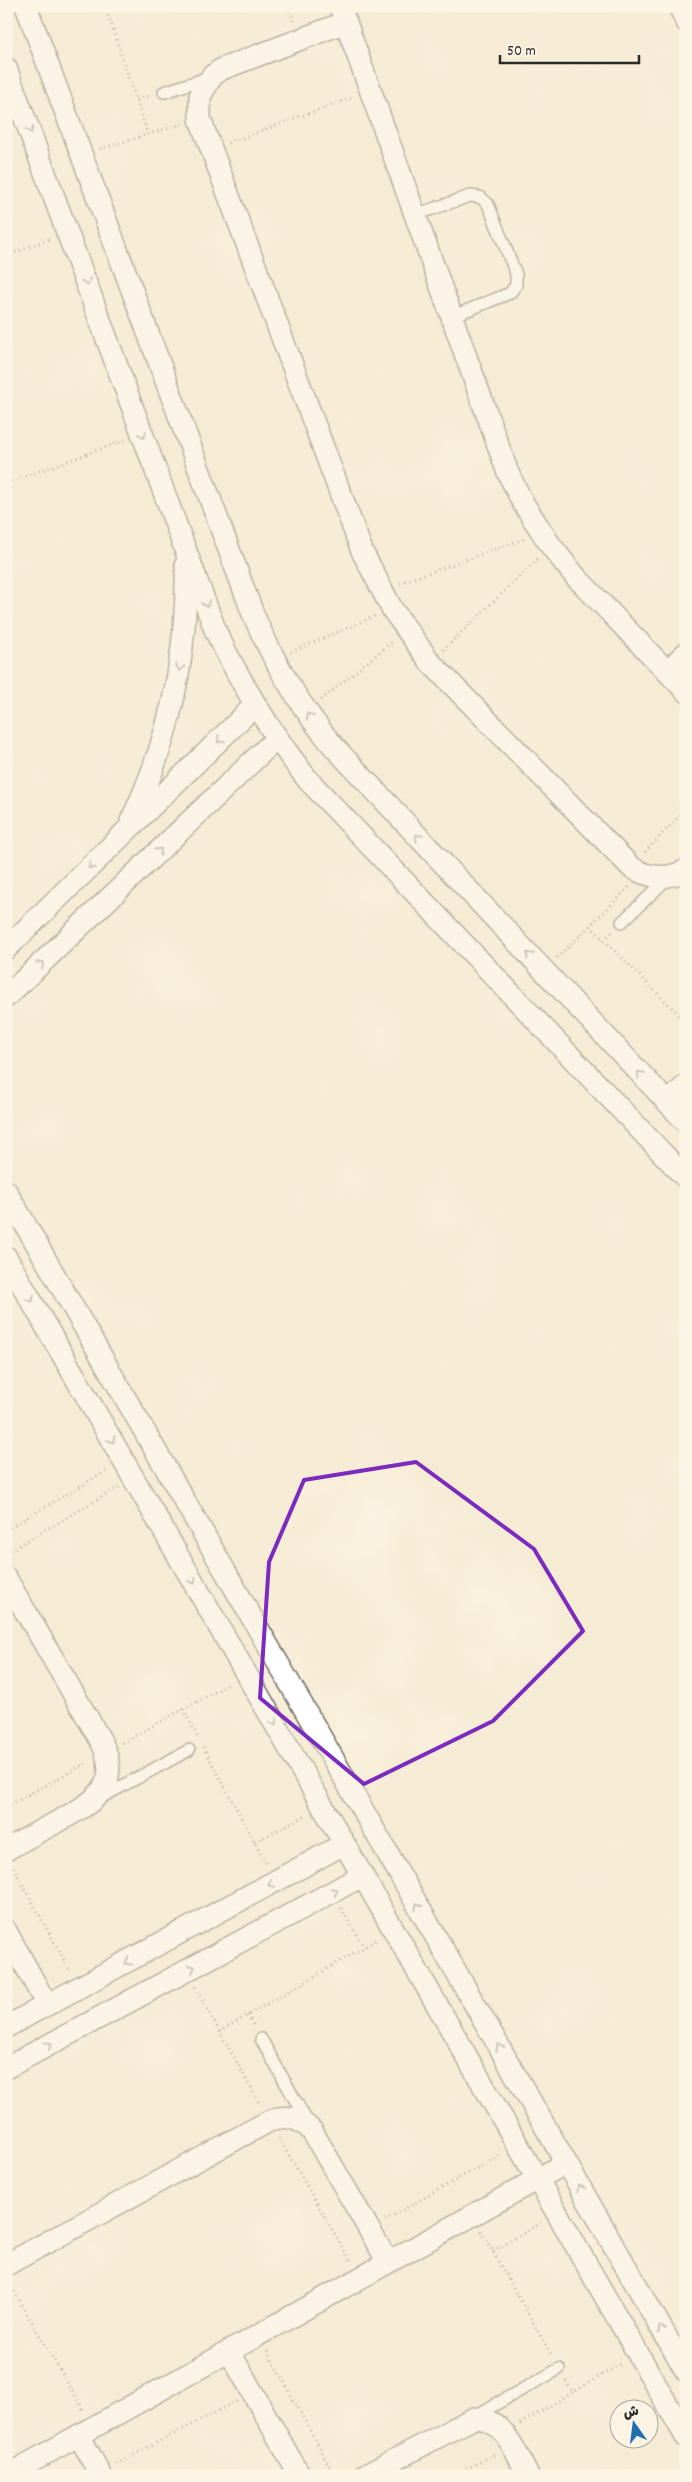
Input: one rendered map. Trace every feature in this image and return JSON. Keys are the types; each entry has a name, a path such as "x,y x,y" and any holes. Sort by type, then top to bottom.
{"street":[{"path":"26,6 253,614 273,659 306,712 335,748 686,1122"},
{"path":"679,6 686,21"},
{"path":"678,873 656,877 636,871 430,662 392,609 362,551 200,119 200,96 212,76 343,14 508,473 546,540 575,576 686,691"},
{"path":"6,68 216,632 254,706 276,739 308,780 686,1178"},
{"path":"126,832 155,765 175,694 185,622 186,549"},
{"path":"667,671 686,653"},
{"path":"6,949 254,706"},
{"path":"6,997 276,739"},
{"path":"668,1103 686,1085"},
{"path":"6,1191 686,2371"},
{"path":"6,1257 686,2437"},
{"path":"6,1578 106,1752 108,1774 105,1785 91,1803 9,1857"},
{"path":"6,2027 344,1844"},
{"path":"6,2068 362,1876"},
{"path":"6,1931 47,2005"},
{"path":"6,2265 269,2120 276,2118 292,2118 300,2121 312,2131 388,2262"},
{"path":"6,2476 566,2163"},
{"path":"230,2351 300,2476"},
{"path":"364,2476 467,2420 488,2420 508,2439 528,2476"},
{"path":"86,2431 101,2474"}],"lane":[{"path":"164,92 212,76"},
{"path":"415,216 470,196 480,197 488,204 516,274 516,284 510,293 451,316"},
{"path":"622,922 678,873"},
{"path":"91,1803 189,1750"},
{"path":"261,2039 312,2131"},
{"path":"467,2420 559,2369"}],"path":[{"path":"105,6 148,134"},
{"path":"211,150 370,91"},
{"path":"82,154 200,119"},
{"path":"6,256 68,231"},
{"path":"6,482 143,434"},
{"path":"381,590 546,540"},
{"path":"430,662 546,540"},
{"path":"273,659 392,609"},
{"path":"306,712 406,630"},
{"path":"544,971 590,926 686,809"},
{"path":"590,926 686,1022"},
{"path":"6,1530 129,1469"},
{"path":"6,1553 129,1469"},
{"path":"6,1807 246,1674"},
{"path":"183,1709 276,1881"},
{"path":"255,1842 322,1806"},
{"path":"9,1857 80,1988"},
{"path":"332,1892 364,1947"},
{"path":"219,2032 393,1930"},
{"path":"368,2230 518,2146"},
{"path":"493,2251 557,2214"},
{"path":"472,2215 572,2393"},
{"path":"6,2278 86,2431"},
{"path":"258,2335 335,2476"},
{"path":"454,2476 572,2393 638,2354"},
{"path":"101,2474 253,2393"}],"highlighted area":[{"path":"416,1462 534,1549 583,1631 493,1721 364,1784 260,1698 269,1562 304,1480"}]}
